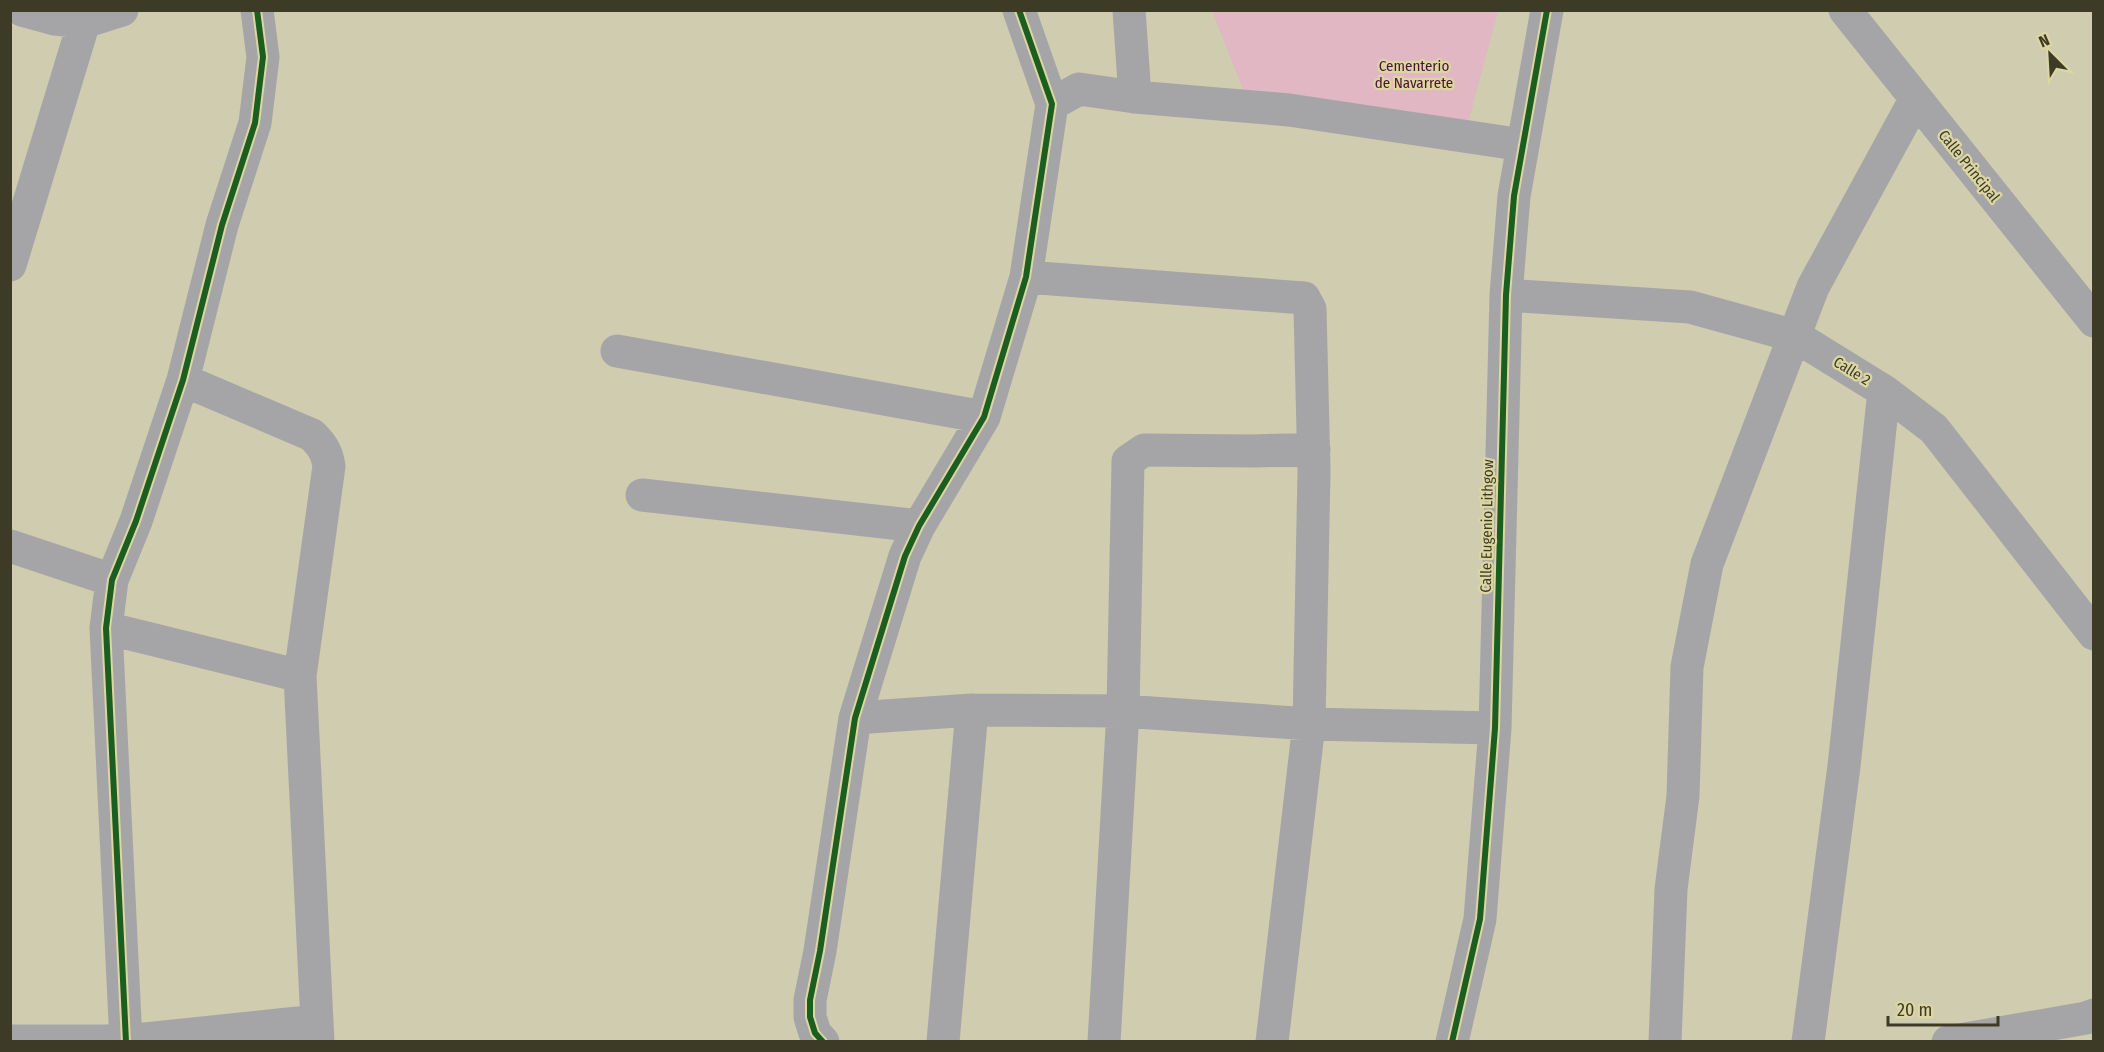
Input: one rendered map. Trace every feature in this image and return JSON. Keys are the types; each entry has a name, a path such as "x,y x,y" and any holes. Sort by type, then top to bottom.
{"street":[{"path":"21,10 55,19 84,22 122,10"},
{"path":"126,1041 106,628 112,580 136,521 183,380 222,225 255,123 263,57 257,10"},
{"path":"823,1041 815,1033 810,1017 810,1000 820,951 855,718 905,556 919,526 984,417 1026,277 1052,104 1018,10"},
{"path":"1129,10 1135,97"},
{"name":"Calle Eugenio Lithgow","path":"1452,1041 1480,919 1496,728 1506,295 1514,196 1547,10"},
{"name":"Calle Principal","path":"1845,10 2094,321"},
{"path":"10,265 84,22"},
{"path":"1052,104 1079,88 1135,97 1289,110 1523,145"},
{"path":"1665,1041 1671,889 1683,796 1687,667 1707,564 1813,287 1915,100"},
{"path":"1026,277 1304,297 1310,309 1314,449 1309,724 1272,1041"},
{"name":"Calle 2","path":"1506,295 1690,308 1795,336 1884,391 1934,429 2094,634"},
{"path":"617,351 984,417"},
{"path":"10,1041 126,1041 317,1031 300,676 329,466 328,457 323,446 312,435 183,380"},
{"path":"1808,1041 1844,766 1884,391"},
{"path":"1104,1041 1123,711 1128,461 1144,450 1314,449"},
{"path":"642,495 919,526"},
{"path":"10,546 112,580"},
{"path":"106,628 300,676"},
{"path":"855,718 972,710 1123,711 1309,724 1496,728"},
{"path":"943,1041 972,710"},
{"path":"1948,1041 2090,1025"}],"green space":[{"name":"Cementerio de Navarrete","path":"1212,11 1498,11 1462,145 1256,122"}],"cycle path":[{"path":"126,1042 106,628 112,580 136,521 183,380 222,225 255,123 263,57 257,10"},
{"path":"823,1042 815,1033 810,1017 810,1000 820,951 855,718 905,556 919,526 984,417 1026,277 1052,104 1019,10"},
{"path":"1452,1042 1480,919 1495,728 1506,295 1514,196 1547,10"}]}
